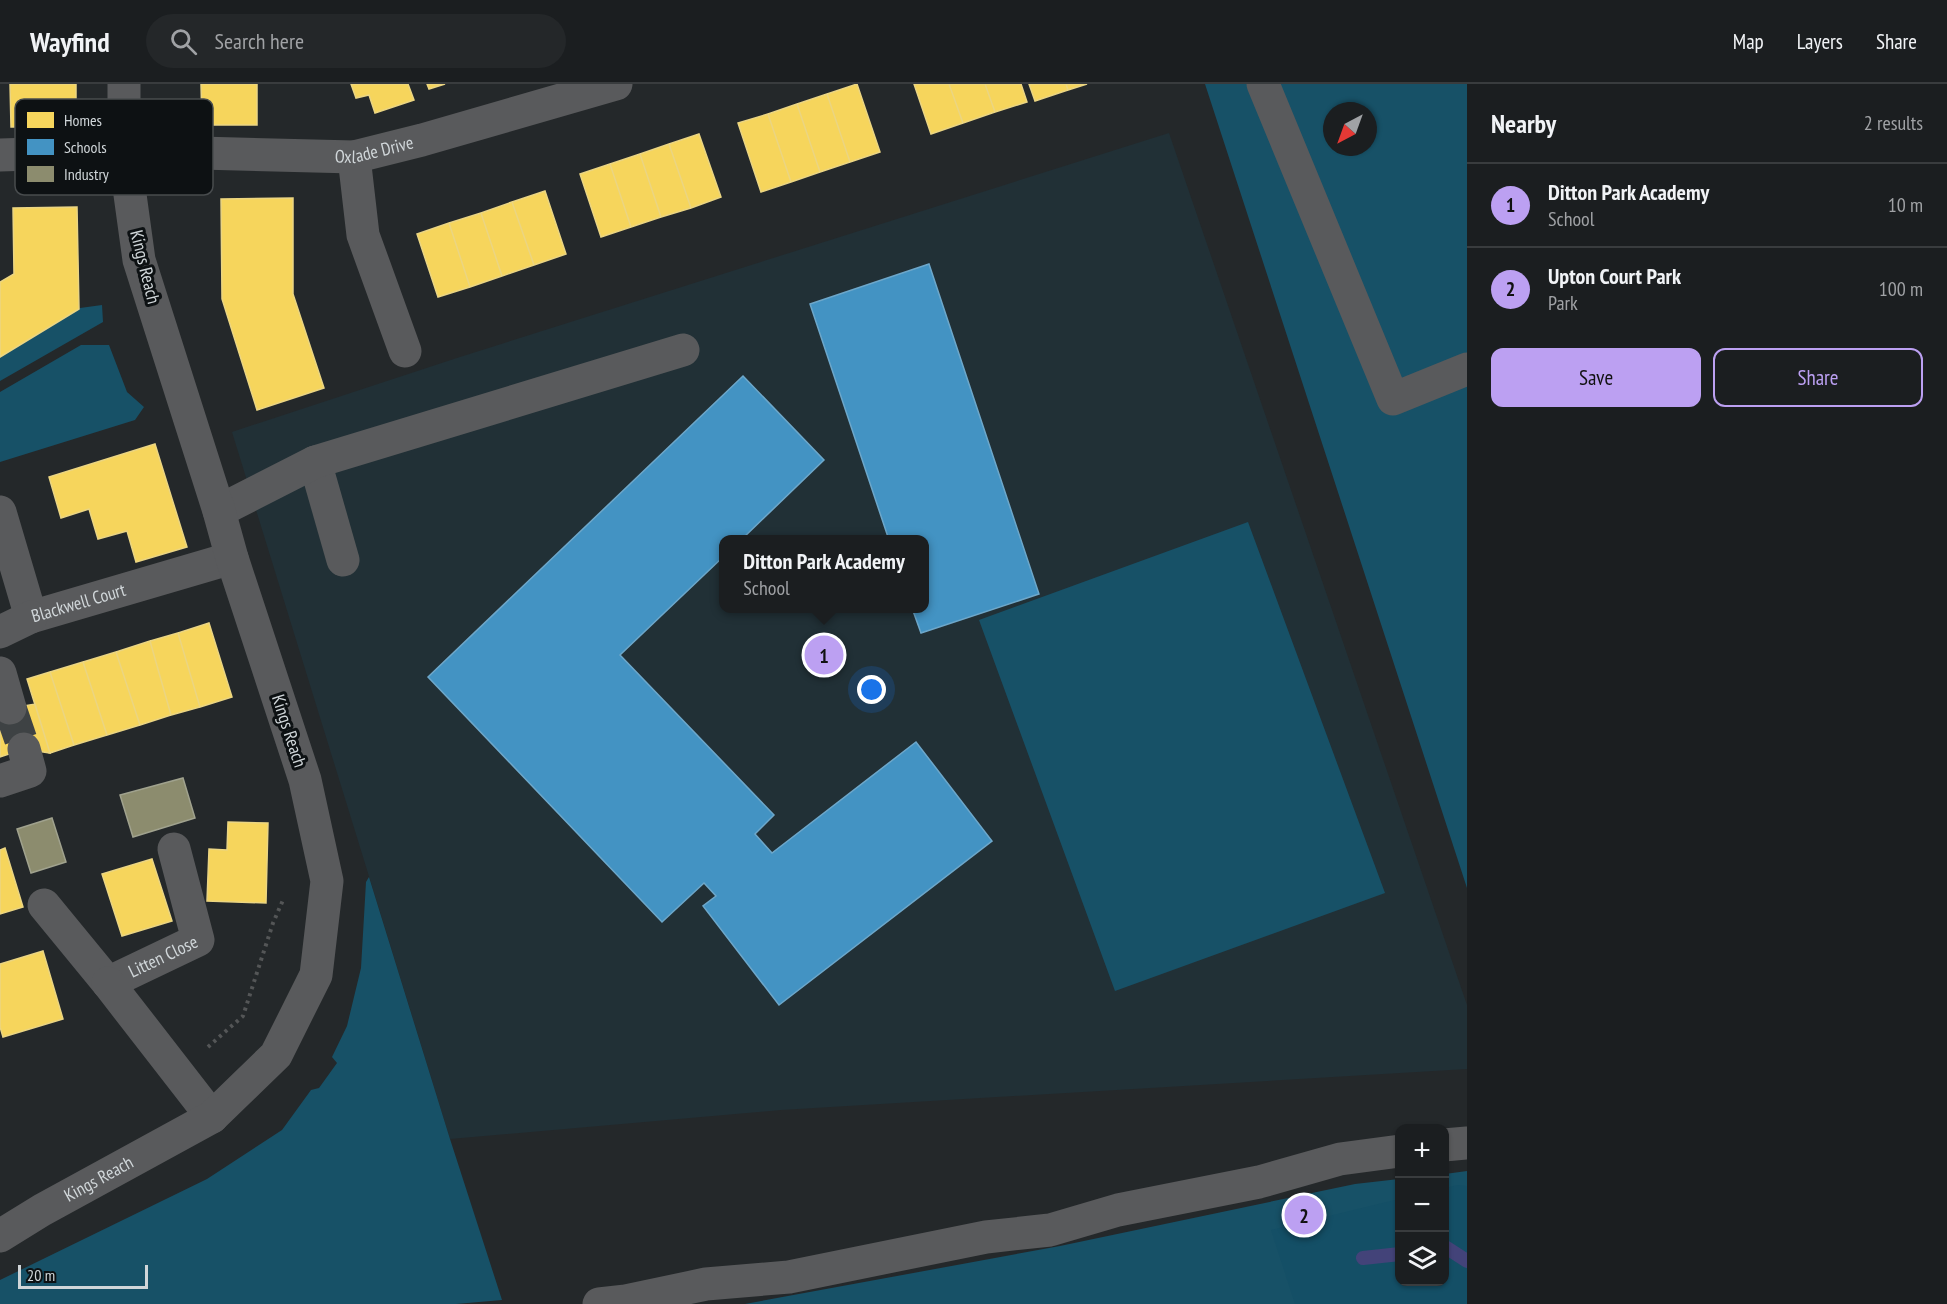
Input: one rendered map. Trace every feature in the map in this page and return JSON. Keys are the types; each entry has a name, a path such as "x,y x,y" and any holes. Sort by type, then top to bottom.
{"street":[{"name":"Oxlade Drive","path":"213,153 354,157 422,140 616,84"},
{"path":"1263,84 1393,399 1467,369"},
{"name":"Oxlade Drive","path":"0,155 15,155"},
{"path":"354,157 363,235 405,351"},
{"name":"Kings Reach","path":"0,1236 42,1210 212,1118 276,1055 316,975 327,881 305,780 232,558 139,260 130,195"},
{"path":"219,511 315,462 683,350"},
{"path":"315,462 344,560"},
{"name":"Blackwell Court","path":"0,512 30,617 232,558"},
{"path":"0,632 30,617"},
{"path":"0,673 10,708"},
{"path":"0,781 30,771 24,749"},
{"name":"Litten Close","path":"108,983 198,940 174,849"},
{"name":"Litten Close","path":"44,904 212,1118"},
{"path":"1449,1145 1467,1143"},
{"path":"599,1304 626,1301 706,1284 789,1277 986,1237 1050,1230 1118,1210 1259,1182 1340,1159 1395,1152"}],"shaded area":[{"path":"1205,84 1467,84 1467,888"},
{"path":"1169,133 1467,1005 1467,1069 781,1110 450,1139 232,432 460,357"},
{"path":"102,305 103,322 0,381 0,351 80,308"},
{"path":"81,345 109,345 127,392 144,407 135,420 0,462 0,392"},
{"path":"1248,522 1385,893 1115,991 979,620"},
{"path":"369,877 502,1300 456,1304 0,1304 0,1280 207,1179 282,1130 311,1090 319,1088 337,1063 332,1057 347,1026 361,968 366,882"},
{"path":"1467,1171 1467,1304 745,1304 1060,1246 1355,1184 1395,1179 1395,1286 1449,1286 1449,1173"},
{"path":"1467,1186 1467,1304 1295,1304 1271,1230 1395,1200 1395,1286 1449,1286 1449,1187"}],"building: Homes":[{"path":"10,84 76,84 76,99 15,99 15,127 11,127"},
{"path":"201,84 257,84 257,125 213,125 213,99 201,99"},
{"path":"351,84 408,84 414,100 375,113 369,95 356,98"},
{"path":"427,84 445,84 429,89"},
{"path":"857,84 880,152 850,162 827,94"},
{"path":"914,84 949,84 963,123 931,134"},
{"path":"949,84 985,84 995,112 963,123"},
{"path":"985,84 1021,84 1027,102 995,112"},
{"path":"1029,84 1066,84 1068,90 1035,101"},
{"path":"1066,84 1087,84 1068,90"},
{"path":"827,94 850,162 820,172 797,104"},
{"path":"797,104 820,172 791,182 768,114"},
{"path":"768,114 791,182 761,192 738,123"},
{"path":"699,134 721,197 691,208 669,144"},
{"path":"669,144 691,208 661,217 640,154"},
{"path":"640,154 661,217 631,227 610,164"},
{"path":"610,164 631,227 601,237 580,174"},
{"path":"545,191 566,254 534,265 512,202"},
{"path":"293,198 293,294 324,388 257,410 222,299 221,199"},
{"path":"512,202 534,265 502,276 481,213"},
{"path":"77,207 79,309 0,357 0,282 14,274 13,208"},
{"path":"481,213 502,276 470,287 449,223"},
{"path":"449,223 470,287 438,297 417,234"},
{"path":"155,444 187,547 136,562 127,531 98,539 89,509 61,518 49,477"},
{"path":"209,623 232,697 200,707 178,633"},
{"path":"178,633 200,707 171,715 150,641"},
{"path":"150,641 171,715 140,725 116,652"},
{"path":"116,652 140,725 107,735 83,662"},
{"path":"83,662 107,735 74,745 50,672"},
{"path":"50,672 74,745 50,753 27,679"},
{"path":"35,704 50,753 24,749 0,757 0,710"},
{"path":"228,822 268,823 266,903 207,901 209,849 227,850"},
{"path":"5,848 23,907 0,914 0,850"},
{"path":"152,859 172,921 122,936 102,874"},
{"path":"43,951 63,1019 3,1037 0,1027 0,964"}],"building: Schools":[{"path":"929,264 1039,594 921,633 914,613 929,613 929,535 887,535 810,304"},
{"path":"743,376 824,460 746,535 719,535 719,561 620,655 774,815 755,834 772,853 916,742 992,841 779,1005 703,906 716,896 704,883 662,922 428,677"}],"building: Industry":[{"path":"183,778 195,818 133,837 120,795"},
{"path":"52,818 66,862 31,873 17,829"}],"waterway":[{"path":"1449,1249 1467,1261"},
{"path":"1363,1258 1395,1255"}],"tunnel":[{"path":"10,708 24,749"}],"place":[{"name":"Ditton Park Academy","path":"824,655"},
{"name":"Upton Court Park","path":"1304,1215"}]}
